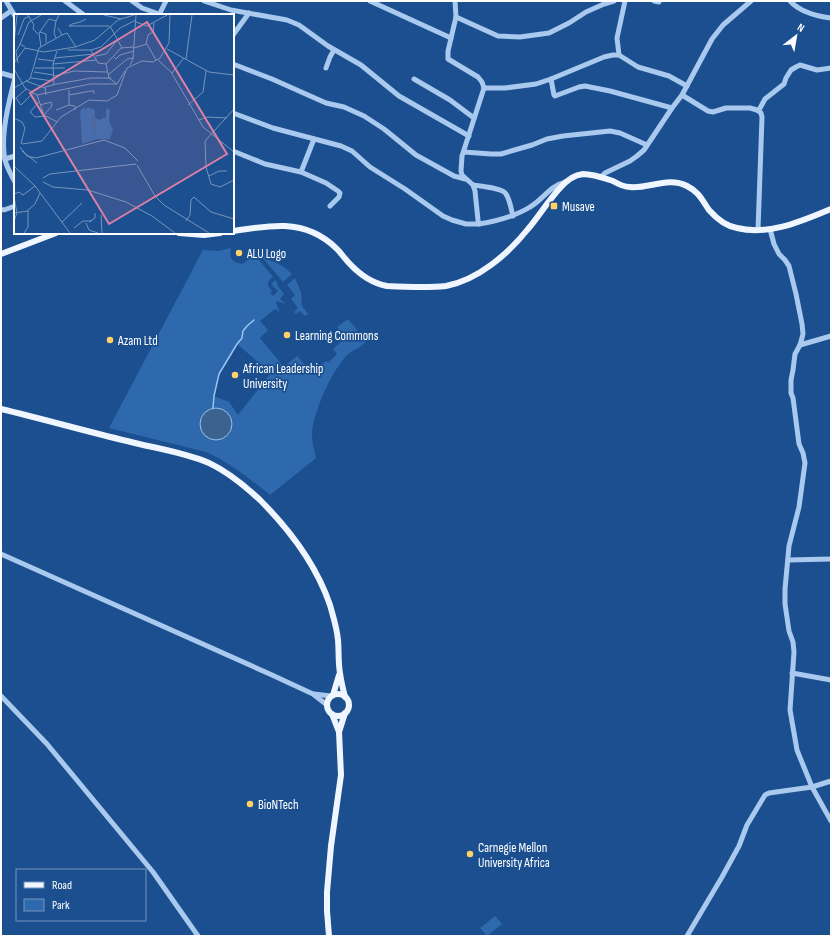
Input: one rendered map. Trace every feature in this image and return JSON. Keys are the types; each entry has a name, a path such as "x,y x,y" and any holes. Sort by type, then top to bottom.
{"main road":[{"path":"234,231 284,226 300,228 314,233 327,241 337,249 360,275 368,280 387,286 445,286 472,277 495,261 527,230 554,194 566,182 581,174 601,177 628,187 637,188 670,182 686,185 698,193 710,211 725,223 736,228 758,230 788,226 831,209"},
{"path":"1,254 47,234"},
{"path":"192,234 212,234"},
{"path":"1,409 191,456 209,463 246,487 286,528 311,564 325,593 337,629 340,673 345,697 348,703 340,732 342,775 329,865 327,910 328,936"},
{"path":"340,673 332,696 327,705 340,732"},
{"path":"332,696 338,694 345,697"},
{"path":"332,714 338,715 345,713"}],"street":[{"path":"6,1 14,15"},
{"path":"65,1 83,14"},
{"path":"132,1 142,8 159,14 166,1"},
{"path":"204,1 231,10 287,20 299,25 313,37 361,65 399,96 469,136"},
{"path":"370,1 451,38"},
{"path":"455,1 456,17 448,51 448,59 478,77 484,88 464,152 461,171 462,175 473,185 479,224"},
{"path":"456,17 498,36 520,37 549,33 586,12 614,1"},
{"path":"619,56 617,38 625,1"},
{"path":"601,177 605,173 638,156 644,150 682,95 712,39 723,25 751,1"},
{"path":"790,1 799,9 819,17 831,18"},
{"path":"1,18 11,11"},
{"path":"234,34 249,13"},
{"path":"326,68 334,50"},
{"path":"484,88 505,88 536,84 604,57 613,55 619,56 638,67 669,76 687,86"},
{"path":"234,64 272,79 326,103 344,107 364,116 384,129 416,154 454,176 466,179"},
{"path":"757,110 765,99 784,84 791,70 796,67 800,65 817,70 831,68"},
{"path":"1,73 14,77"},
{"path":"414,79 450,100 474,118"},
{"path":"551,79 555,96 584,86 610,91 672,108"},
{"path":"14,87 2,142 5,159 14,180"},
{"path":"682,95 708,111 713,112 726,108 741,108 761,112 758,230"},
{"path":"234,114 273,128 341,146 352,151 370,167 405,189 442,216 466,224 479,224 513,216 533,205 551,188 566,182"},
{"path":"464,152 501,154 547,139 610,131 620,133 646,145"},
{"path":"301,172 314,139"},
{"path":"234,152 265,164 301,172 326,183 340,193 339,197 330,206"},
{"path":"5,159 14,156"},
{"path":"1,168 8,168"},
{"path":"473,185 497,189 506,193 513,216"},
{"path":"1,210 14,206"},
{"path":"770,229 774,244 779,254 786,260 789,266 796,294 803,334 795,354 791,380 799,444 805,463 799,506 789,546 785,589 785,604 794,652 790,710 797,750 812,787 831,821"},
{"path":"800,344 831,336"},
{"path":"1,554 313,694 327,705"},
{"path":"788,560 831,559"},
{"path":"792,673 831,680"},
{"path":"313,694 332,696"},
{"path":"1,696 46,744 153,872 198,936"},
{"path":"687,936 732,859 747,825 765,795 769,793 812,787 831,780"}],"green space":[{"name":"African Leadership University","path":"231,248 230,255 232,259 242,264 247,261 249,257 256,258 256,260 258,259 273,277 268,283 268,286 272,291 270,293 273,296 278,291 271,284 275,280 284,294 280,299 286,304 276,301 279,312 275,309 260,321 268,330 260,338 284,367 297,356 312,373 326,361 328,363 337,354 333,349 345,338 343,336 344,334 337,327 348,319 366,341 344,359 333,375 323,395 315,416 312,433 316,458 270,495 232,466 206,452 109,428 203,250 218,251","holes":["237,344 271,373 238,415 229,402 214,396 219,374","211,408 220,408 227,412 230,433 221,439 210,439 200,423 201,418"]},
{"path":"265,254 266,259 286,268 292,274 283,282 262,257"},
{"path":"295,278 301,292 302,306 308,314 305,316 300,311 296,314 294,312 298,308 291,299 295,295 287,285"},
{"path":"495,916 502,924 487,936 480,928"}],"shaded area":[{"path":"213,408 219,408 228,412 232,424 228,436 219,440 213,440 204,436 200,427 200,421 204,412"}],"waterway":[{"path":"213,408 219,374 242,338 243,331 254,320"}],"place":[{"name":"Musave","path":"554,206"},
{"name":"ALU Logo","path":"239,253"},
{"name":"Learning Commons","path":"287,335"},
{"name":"Azam Ltd","path":"110,340"},
{"name":"African Leadership University","path":"235,375"},
{"name":"BioNTech","path":"250,804"},
{"name":"Carnegie Mellon University Africa","path":"470,854"}]}
